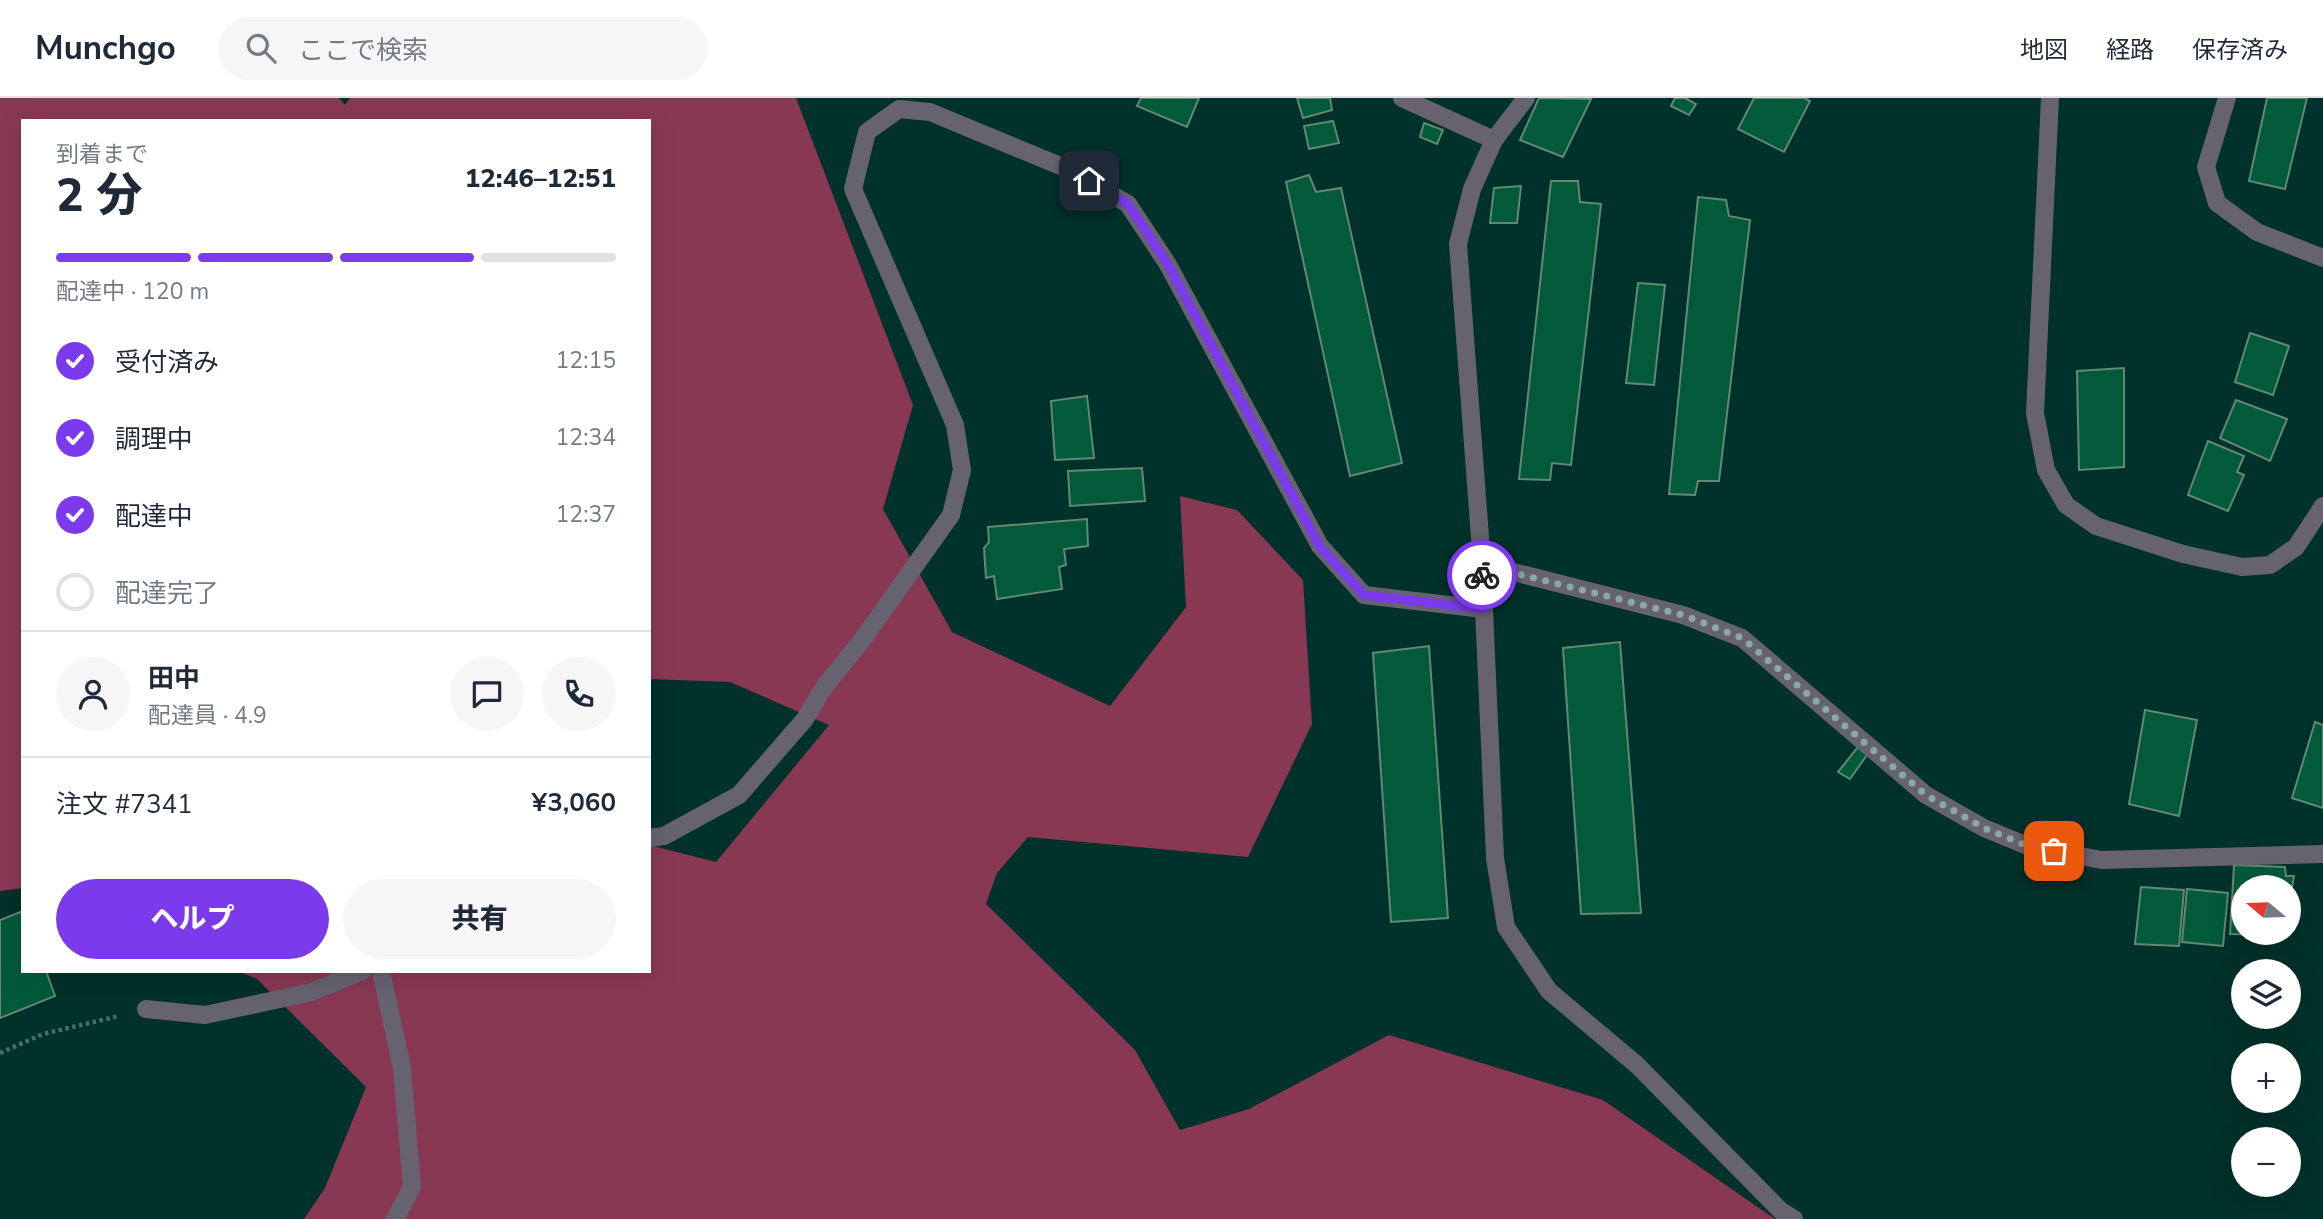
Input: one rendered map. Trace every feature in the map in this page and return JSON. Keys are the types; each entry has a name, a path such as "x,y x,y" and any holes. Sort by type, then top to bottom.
{"street":[{"path":"1402,98 1494,140"},
{"path":"1526,98 1494,140 1472,189 1458,244 1482,565 1495,858 1506,927 1549,991 1637,1065 1780,1211 1794,1219"},
{"path":"2050,98 2035,413 2046,470 2066,505 2096,526 2183,554 2242,567 2270,565 2296,547 2323,506"},
{"path":"2227,98 2206,167 2217,203 2256,232 2323,258"},
{"path":"651,838 664,836 739,794 805,719 824,687 860,643 951,515 962,470 956,425 853,189 867,132 899,109 930,111 1070,170 1128,204 1167,263 1320,547 1364,595 1483,609"},
{"path":"1482,565 1683,615 1742,638 1926,795 1984,828 2030,847 2102,860 2323,854"},
{"path":"146,1009 205,1016 312,992 357,973"},
{"path":"381,973 402,1068 412,1187 395,1219"}],"path":[{"path":"0,1053 43,1034 146,1009"}],"shaded area":[{"path":"0,98 339,98 345,105 350,98 796,98 913,405 883,509 952,632 1110,706 1186,607 1180,496 1237,510 1303,580 1312,724 1248,857 1028,837 997,873 986,904 1135,1050 1180,1130 1249,1109 1389,1035 1603,1100 1775,1219 304,1219 325,1188 366,1087 257,979 242,973 651,973 651,846 716,862 829,725 730,682 651,679 651,119 21,119 21,888 0,891"}],"building":[{"path":"1141,98 1199,98 1187,127 1137,106"},
{"path":"1297,98 1330,98 1332,110 1303,118"},
{"path":"1539,98 1591,99 1563,157 1520,140"},
{"path":"1675,98 1685,98 1696,104 1689,115 1671,106"},
{"path":"1754,98 1804,98 1810,101 1784,152 1738,129"},
{"path":"2267,98 2307,98 2285,189 2249,181"},
{"path":"1333,121 1339,143 1309,149 1304,126"},
{"path":"1424,123 1443,130 1437,144 1420,137"},
{"path":"1309,175 1316,192 1341,188 1402,463 1350,476 1286,182"},
{"path":"1551,181 1578,181 1580,202 1601,204 1571,465 1552,463 1550,480 1519,479"},
{"path":"1521,186 1517,223 1490,223 1494,188"},
{"path":"1698,197 1726,200 1729,216 1750,220 1719,481 1698,481 1695,495 1669,494"},
{"path":"1638,283 1665,285 1654,385 1626,383"},
{"path":"2250,333 2289,346 2273,395 2235,382"},
{"path":"2124,368 2124,467 2079,470 2077,371"},
{"path":"1087,396 1094,458 1055,460 1051,401"},
{"path":"2236,400 2287,419 2270,461 2220,438"},
{"path":"2208,441 2244,456 2237,472 2244,475 2228,511 2188,495"},
{"path":"1142,468 1145,501 1070,506 1068,471"},
{"path":"1087,519 1088,546 1064,549 1066,565 1059,567 1062,589 997,599 994,576 986,578 984,548 989,542 988,527"},
{"path":"1620,642 1641,913 1581,914 1563,648"},
{"path":"1429,646 1448,918 1391,922 1373,653"},
{"path":"2145,710 2197,720 2179,816 2129,804"},
{"path":"2315,722 2323,725 2323,808 2292,798"},
{"path":"1858,747 1867,755 1850,779 1838,772"},
{"path":"2234,865 2285,867 2286,875 2233,875"},
{"path":"2141,887 2184,890 2179,946 2135,944"},
{"path":"2187,889 2228,893 2223,946 2182,942"},
{"path":"21,912 21,973 47,973 55,996 0,1018 0,920"}],"way so far":[{"path":"1482,575 1482,565 1683,615 1742,638 1926,795 1984,828 2030,847 2054,851"}],"route":[{"path":"1089,181 1128,204 1167,263 1320,547 1364,595 1483,609 1482,575"}]}
